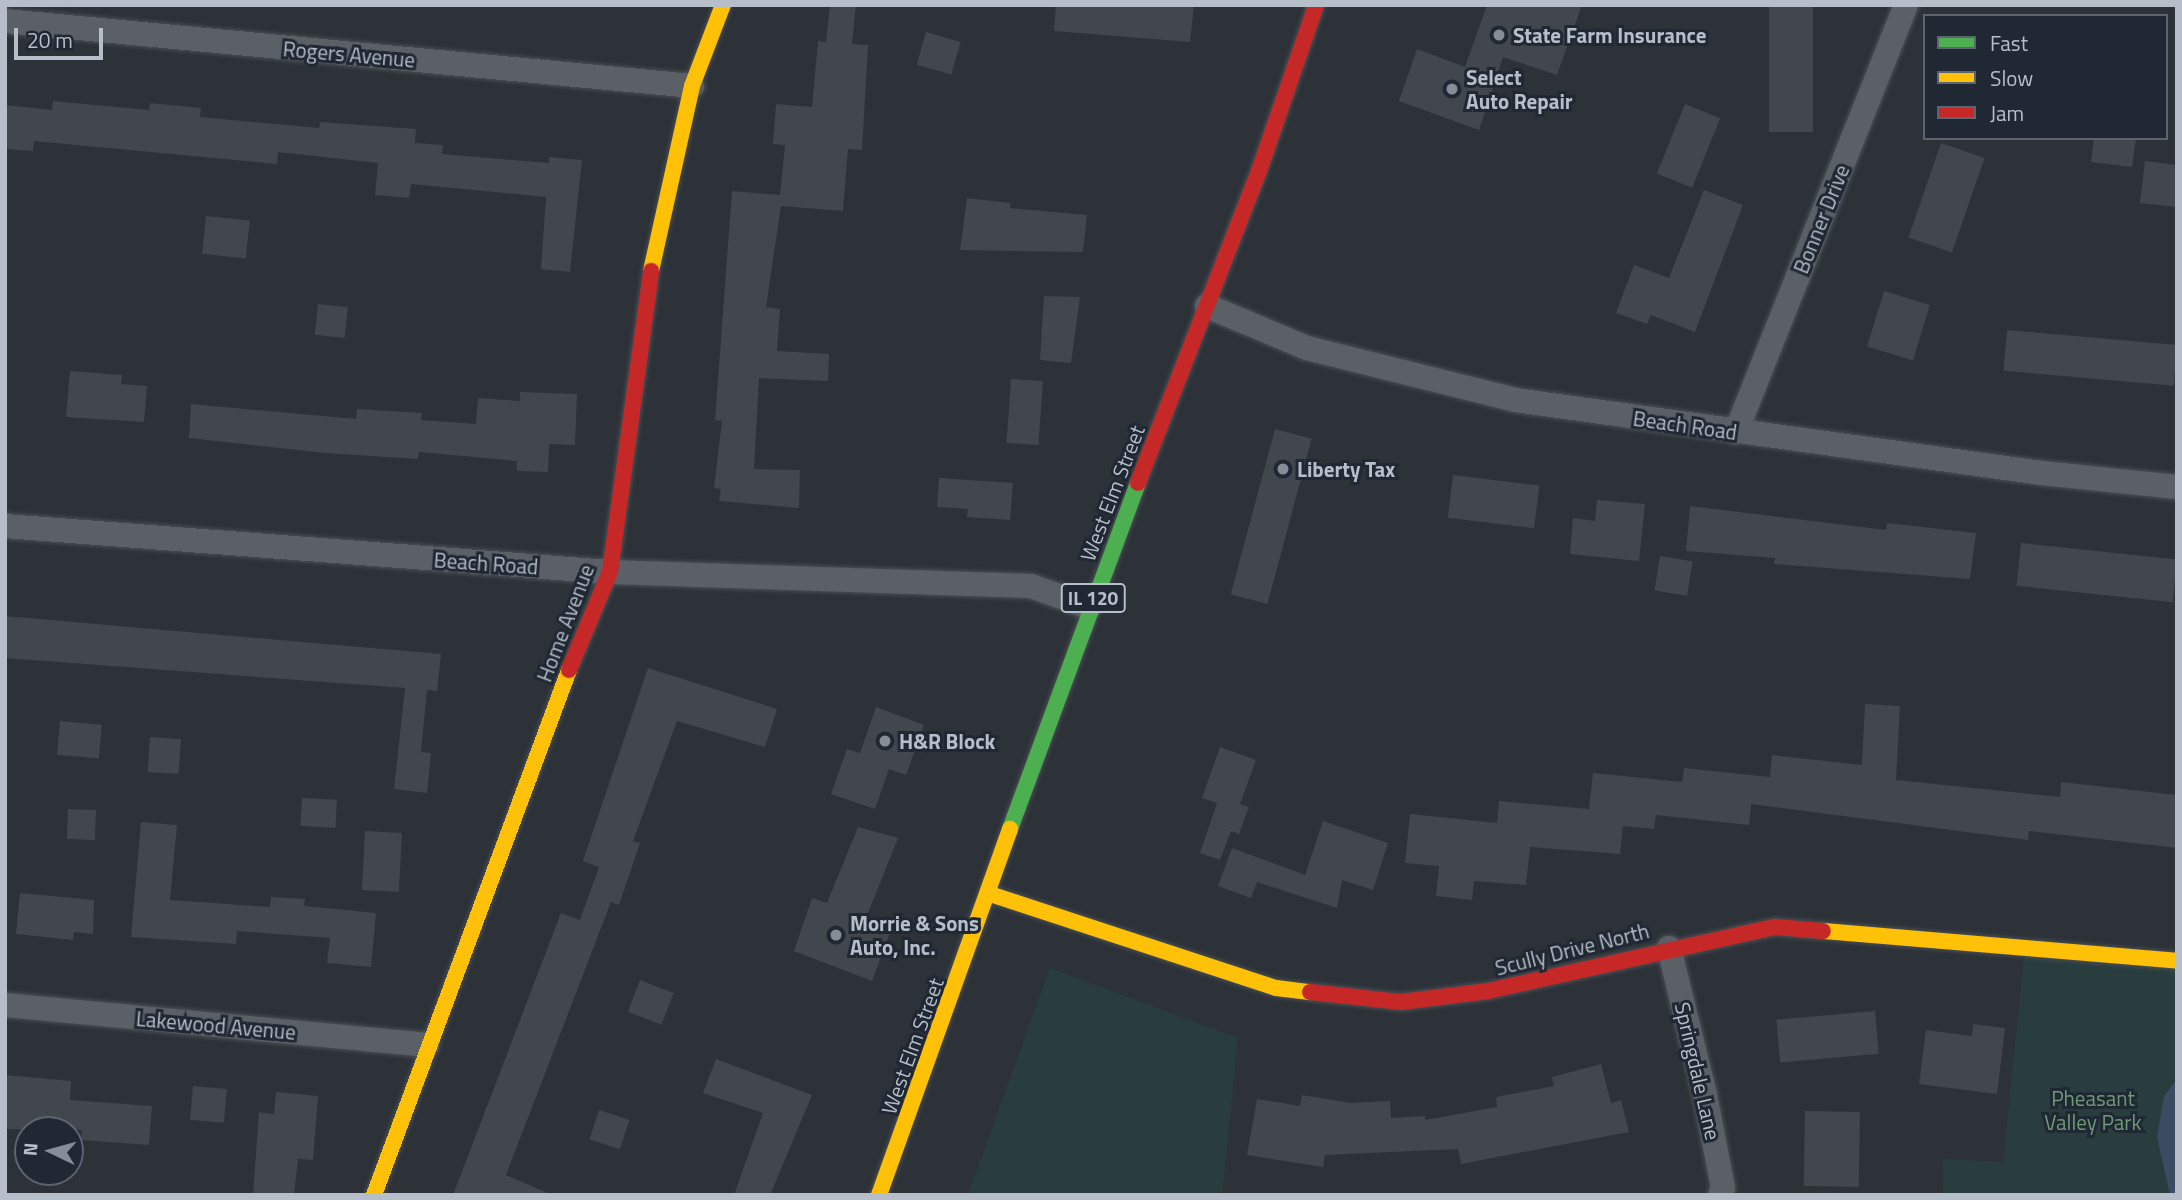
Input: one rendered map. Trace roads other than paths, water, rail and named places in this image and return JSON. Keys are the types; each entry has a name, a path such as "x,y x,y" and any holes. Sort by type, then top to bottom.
{"street":[{"name":"Home Avenue","path":"374,1195 428,1045 610,572 656,232 692,86 723,5"},
{"name":"West Elm Street","path":"879,1195 990,894 1089,607 1207,306 1316,5"},
{"name":"Bonner Drive","path":"1737,432 1906,5"},
{"name":"Rogers Avenue","path":"5,21 692,86"},
{"name":"Beach Road","path":"1207,306 1307,348 1516,400 1737,432 2177,487"},
{"name":"Beach Road","path":"5,526 610,572 1031,586 1089,607"},
{"name":"Scully Drive North","path":"990,894 1276,988 1401,1002 1488,991 1669,948 1775,927 2177,961"},
{"name":"Springdale Lane","path":"1669,948 1705,1095 1723,1188 1720,1195"},
{"name":"Lakewood Avenue","path":"5,1004 428,1045"}],"water":[{"path":"2177,1079 2177,1195 2170,1195 2157,1137 2164,1096"}],"place":[{"name":"State Farm Insurance","path":"1499,35"},
{"name":"Select Auto Repair","path":"1452,89"},
{"name":"Liberty Tax","path":"1283,469"},
{"name":"H&R Block","path":"885,741"},
{"name":"Morrie & Sons Auto, Inc.","path":"836,935"}],"park label":[{"name":"Pheasant Valley Park","path":"2093,1110"}]}
